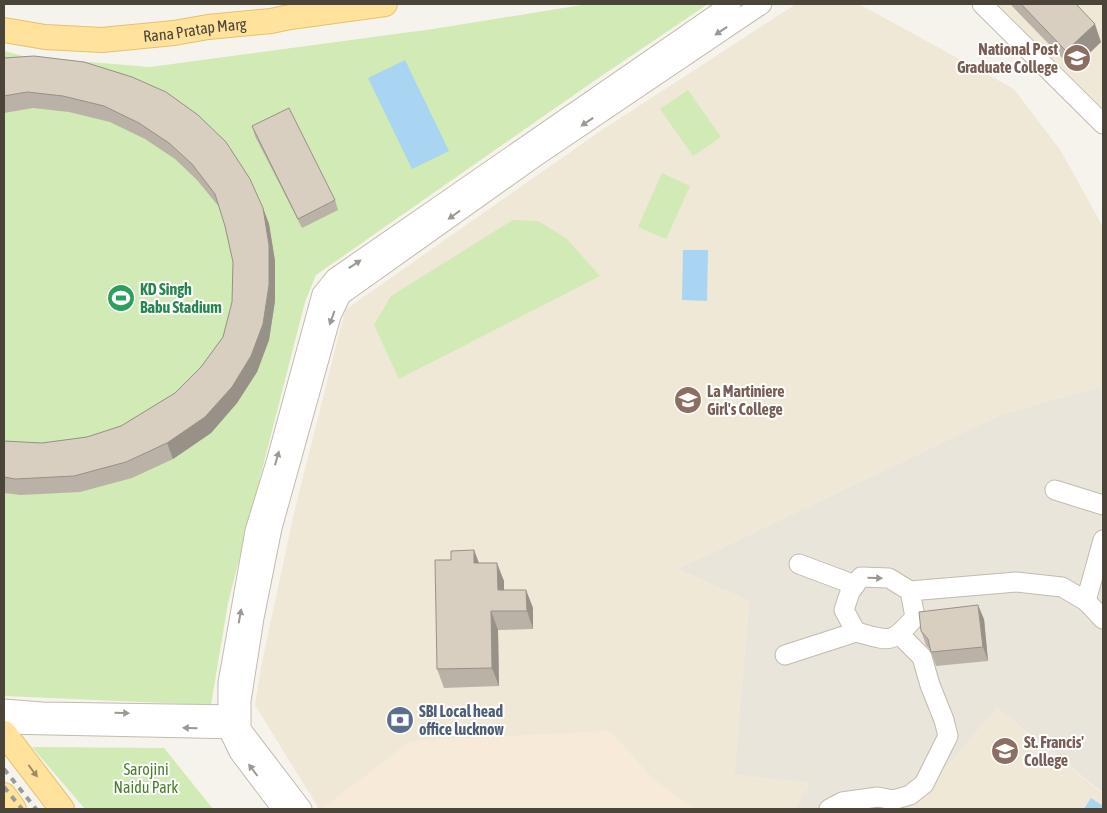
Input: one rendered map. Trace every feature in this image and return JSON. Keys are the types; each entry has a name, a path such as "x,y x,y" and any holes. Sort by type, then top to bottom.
{"main road":[{"name":"Rana Pratap Marg","path":"4,30 45,37 102,40 271,21 290,16 386,4"},
{"path":"4,733 62,809"},
{"path":"4,795 14,809"}],"street":[{"path":"282,809 239,752 228,683 255,531 277,460 322,294 335,278 731,4"},
{"path":"234,722 241,701 254,618 272,528 331,316 341,295 538,155 762,4"},
{"path":"982,4 1103,124"},
{"path":"1055,490 1103,505"},
{"path":"1086,601 1103,540"},
{"path":"799,564 855,585"},
{"path":"856,632 844,610 850,592 861,578 889,578 910,591 1016,582 1062,587 1086,601 1103,619"},
{"path":"785,655 856,632 885,640 900,635 915,617 910,591"},
{"path":"829,809 842,802 856,804 878,797 892,800 910,795 924,784 948,736 922,657 900,635"},
{"path":"4,709 234,722 302,809"},
{"path":"4,724 234,722"}],"shaded area":[{"name":"La Martiniere Girl's College","path":"796,4 859,4 1014,89 1061,151 1103,227 1103,386 1002,414 677,569 749,601 734,775 810,783 794,809 695,809 654,780 610,731 411,741 322,809 319,809 255,705 262,662 294,513 345,310 599,132"},
{"name":"National Post Graduate College","path":"997,4 1103,4 1103,111"},
{"path":"1103,386 1103,793 997,708 911,809 794,809 810,783 734,775 749,601 677,569 1002,414"},
{"name":"St. Francis' College","path":"997,708 1103,794 1103,809 911,809"},
{"path":"610,731 654,780 695,809 322,809 411,741"}],"green space":[{"path":"588,4 708,4 316,275 305,302 228,603 211,705 4,696 4,51 27,57 150,67 433,29"},
{"path":"688,90 721,137 693,156 660,109"},
{"path":"662,173 690,186 666,239 638,227"},
{"path":"513,220 538,221 566,238 600,276 399,379 374,325 391,296"},
{"name":"Sarojini Naidu Park","path":"32,747 164,748 213,809 85,809"}],"water":[{"path":"405,60 449,151 412,169 368,78"},
{"path":"683,250 708,250 707,301 682,300"},
{"path":"1091,798 1103,806 1103,809 1084,809"}],"building":[{"path":"1021,4 1076,4 1095,24 1066,51"},
{"path":"34,56 84,62 132,77 166,92 198,115 226,142 250,179 263,208 269,245 269,285 263,324 251,356 232,387 205,417 167,443 126,462 74,476 15,479 4,477 4,441 42,443 87,437 121,426 175,393 201,367 223,337 232,302 233,262 225,226 215,194 192,164 169,143 139,123 104,106 63,96 27,92 4,96 4,58"},
{"path":"289,108 335,200 298,219 252,126"},
{"path":"474,550 474,563 497,563 498,590 526,590 527,611 491,611 492,668 437,669 435,560 451,560 451,551"},
{"path":"978,605 983,647 931,652 928,639 921,631 919,612"}],"railway":[{"path":"4,769 36,809"},
{"path":"4,787 22,809"}],"place":[{"name":"National Post Graduate College","path":"1077,58"},
{"name":"KD Singh Babu Stadium","path":"121,298"},
{"name":"La Martiniere Girl's College","path":"688,400"},
{"name":"SBI Local head office lucknow","path":"400,720"},
{"name":"St. Francis' College","path":"1005,751"}]}
